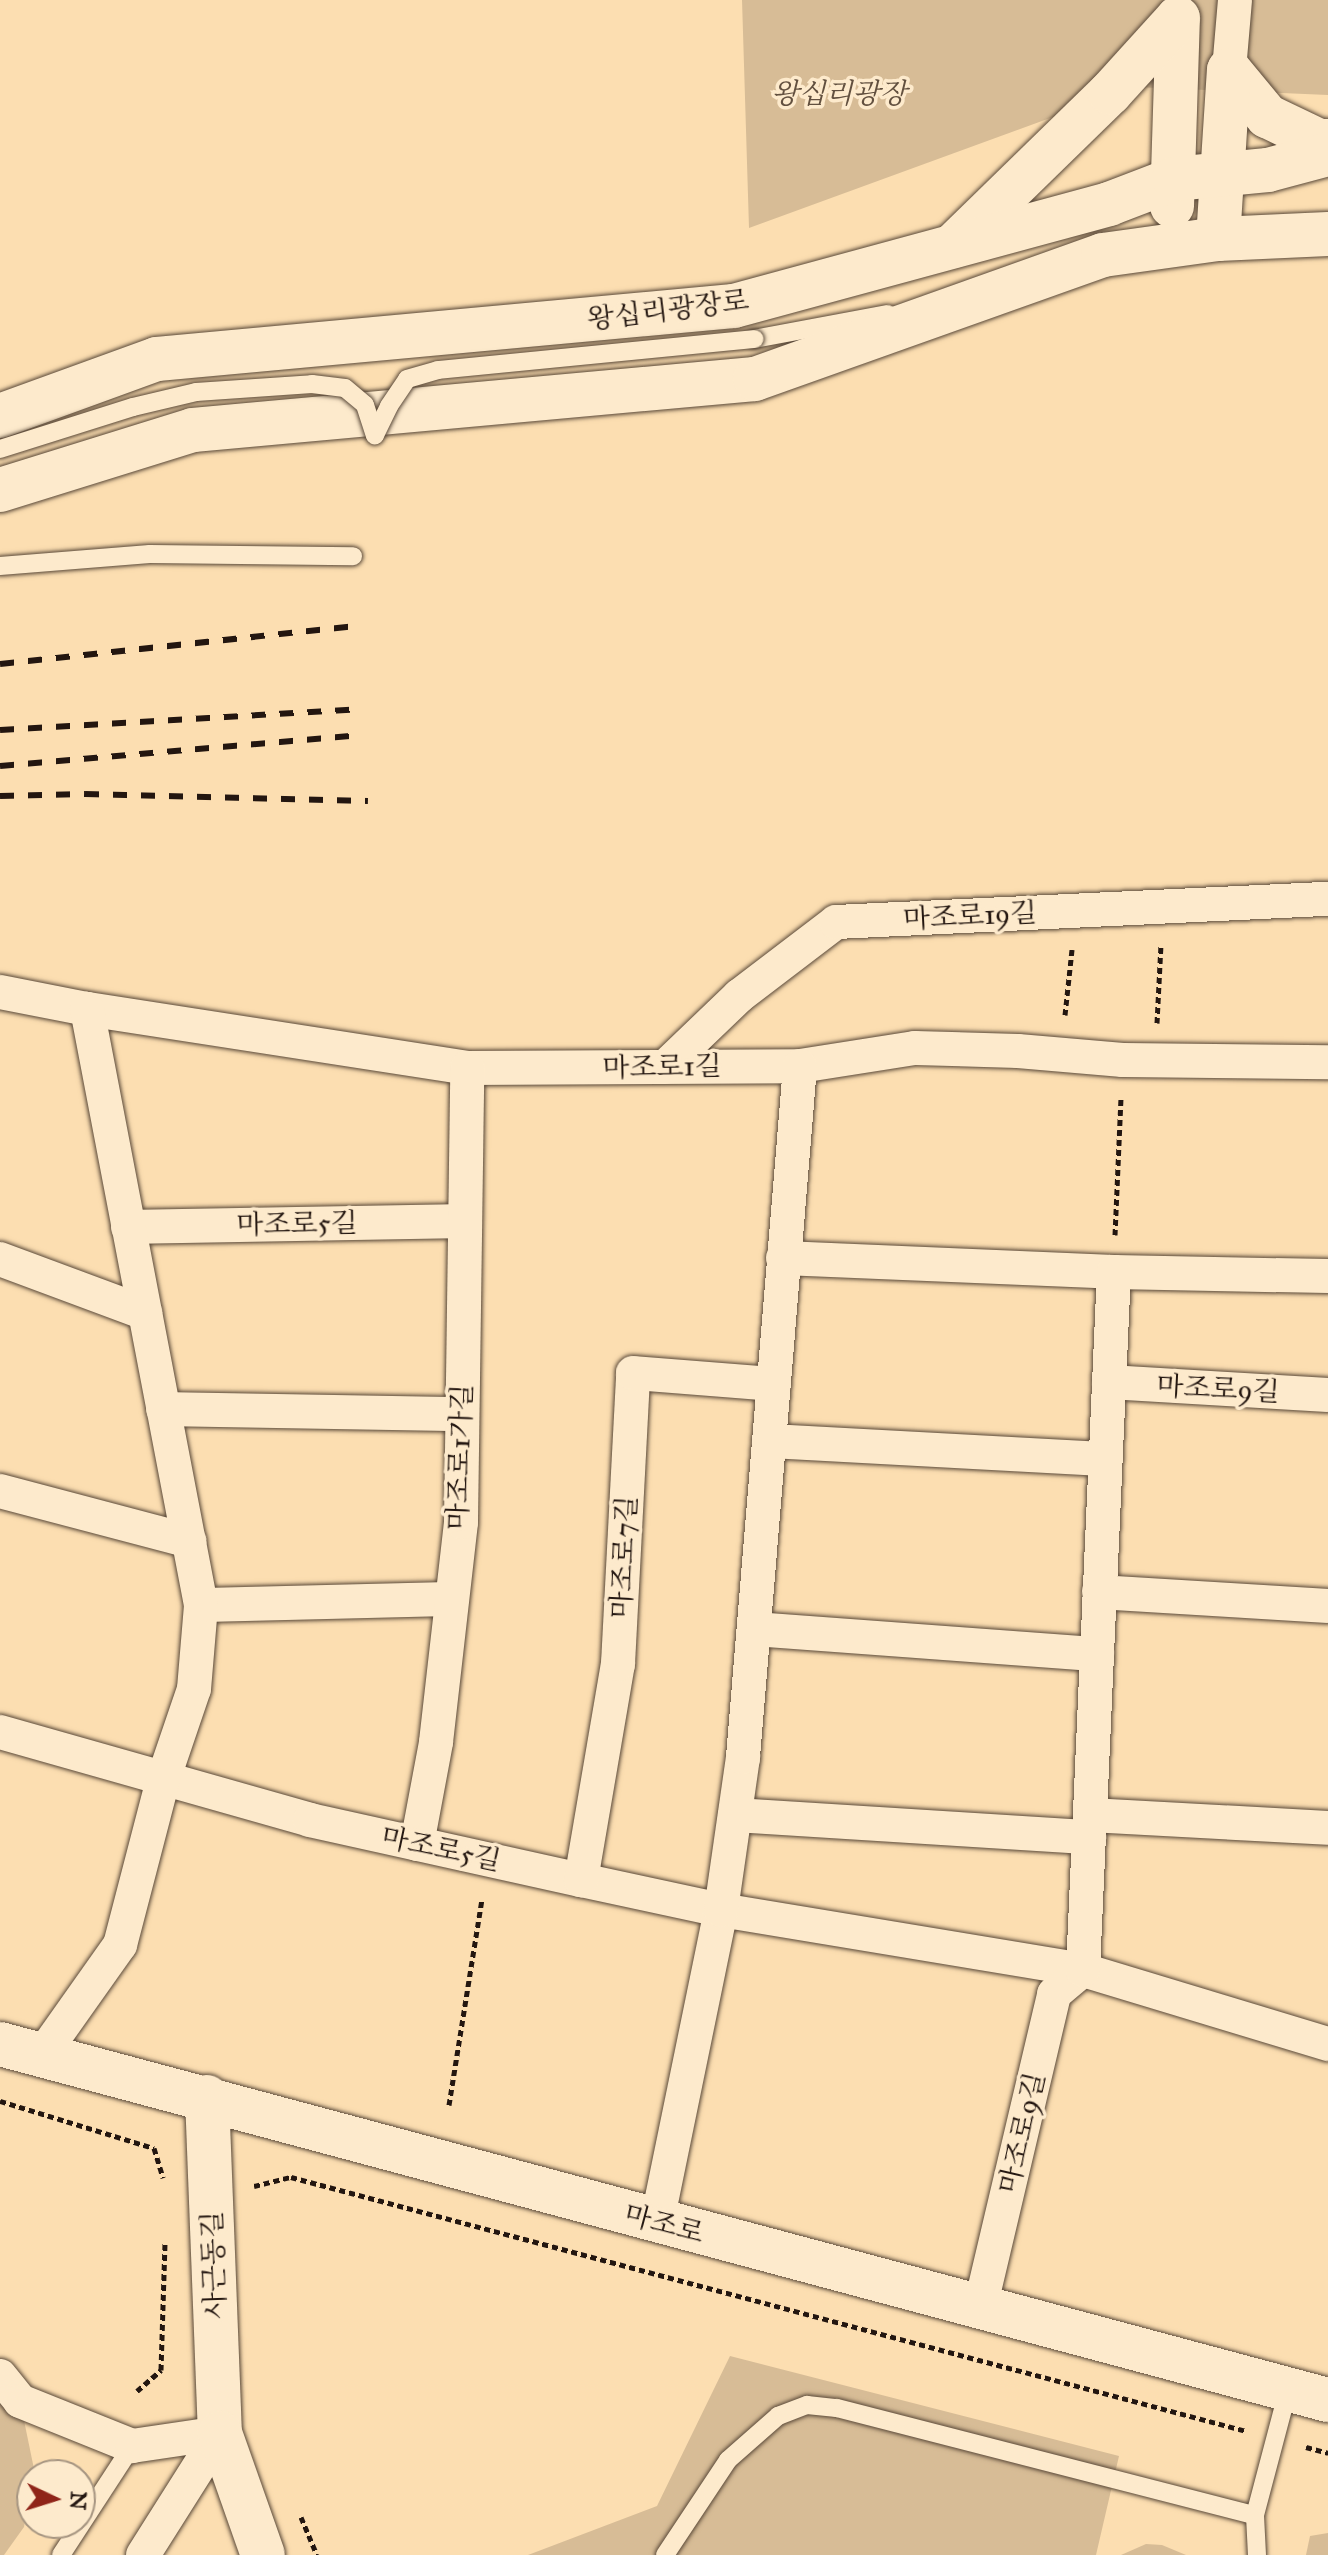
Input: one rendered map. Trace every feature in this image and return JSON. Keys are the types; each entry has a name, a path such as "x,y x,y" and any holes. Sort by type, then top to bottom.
{"street":[{"path":"1218,239 1219,172 1235,0"},
{"path":"1169,244 1174,179 1178,9"},
{"path":"948,250 1110,93 1178,9"},
{"path":"1229,70 1267,116 1319,141 1328,141"},
{"name":"왕십리광장로","path":"0,416 157,359 734,306 1109,204 1174,179 1219,172 1268,170 1328,154"},
{"path":"0,490 193,430 755,379 1103,255 1218,239 1328,234"},
{"name":"마조로19길","path":"665,1067 739,996 836,922 1328,899"},
{"name":"마조로1길","path":"0,992 87,1009 467,1068 800,1066 915,1048 1139,1060 1328,1062"},
{"path":"42,2055 120,1945 163,1780 194,1689 201,1605 87,1009"},
{"path":"657,2222 721,1910 735,1815 754,1629 800,1066"},
{"name":"마조로1가길","path":"417,1844 436,1742 461,1522 467,1068"},
{"name":"마조로5길","path":"128,1227 465,1221"},
{"path":"783,1258 1114,1272 1328,1276"},
{"path":"0,1259 145,1313"},
{"path":"1083,1970 1114,1272"},
{"name":"마조로7길","path":"581,1880 618,1664 633,1373 774,1384"},
{"name":"마조로9길","path":"1109,1382 1328,1395"},
{"path":"163,1409 462,1414"},
{"path":"769,1441 1105,1459"},
{"path":"1,1495 189,1541"},
{"path":"1099,1592 1328,1606"},
{"path":"201,1605 452,1599"},
{"path":"754,1629 1097,1654"},
{"name":"마조로5길","path":"0,1732 310,1820 721,1910"},
{"path":"735,1815 1089,1826 1328,1828"},
{"path":"721,1910 1083,1970 1328,2044"},
{"name":"마조로9길","path":"980,2308 1054,1994 1083,1970"},
{"name":"마조로","path":"0,2044 207,2097 657,2222 1308,2395"},
{"name":"사근동길","path":"207,2097 220,2433 263,2555"},
{"path":"0,2376 20,2401 132,2446 220,2433"},
{"path":"143,2555 220,2433"}],"lane":[{"path":"0,449 133,407 196,392 312,384 345,388 365,405 375,435 407,379 438,370 754,339 853,318 969,305"},
{"path":"0,566 150,554 353,556"},
{"path":"1257,2555 1255,2515 1275,2438 1308,2395"},
{"path":"665,2555 728,2460 778,2416 807,2405 853,2412 1255,2515"},
{"path":"61,2555 132,2446"}],"path":[{"path":"1114,1272 1139,1060 1161,932"},
{"path":"1062,1055 1073,940"},
{"path":"449,2105 488,1859"},
{"path":"0,2101 154,2148 163,2189"},
{"path":"243,2198 253,2186 291,2177 1328,2453"},
{"path":"137,2391 161,2370 160,2327 166,2229"},
{"path":"299,2512 317,2555"}],"green space":[{"name":"왕십리광장","path":"742,0 1328,0 1328,95 1135,87 749,228"},
{"path":"730,2356 1119,2456 1096,2555 528,2555 657,2506"},
{"path":"0,2376 20,2401 32,2459 16,2459 16,2538 4,2555 0,2555"},
{"path":"1328,2533 1328,2555 1306,2555 1310,2536"},
{"path":"1146,2544 1162,2545 1186,2555 1121,2555"}],"railway":[{"path":"0,664 349,627"},
{"path":"0,730 350,710"},
{"path":"0,766 353,736"},
{"path":"0,796 85,794 368,801"}]}
